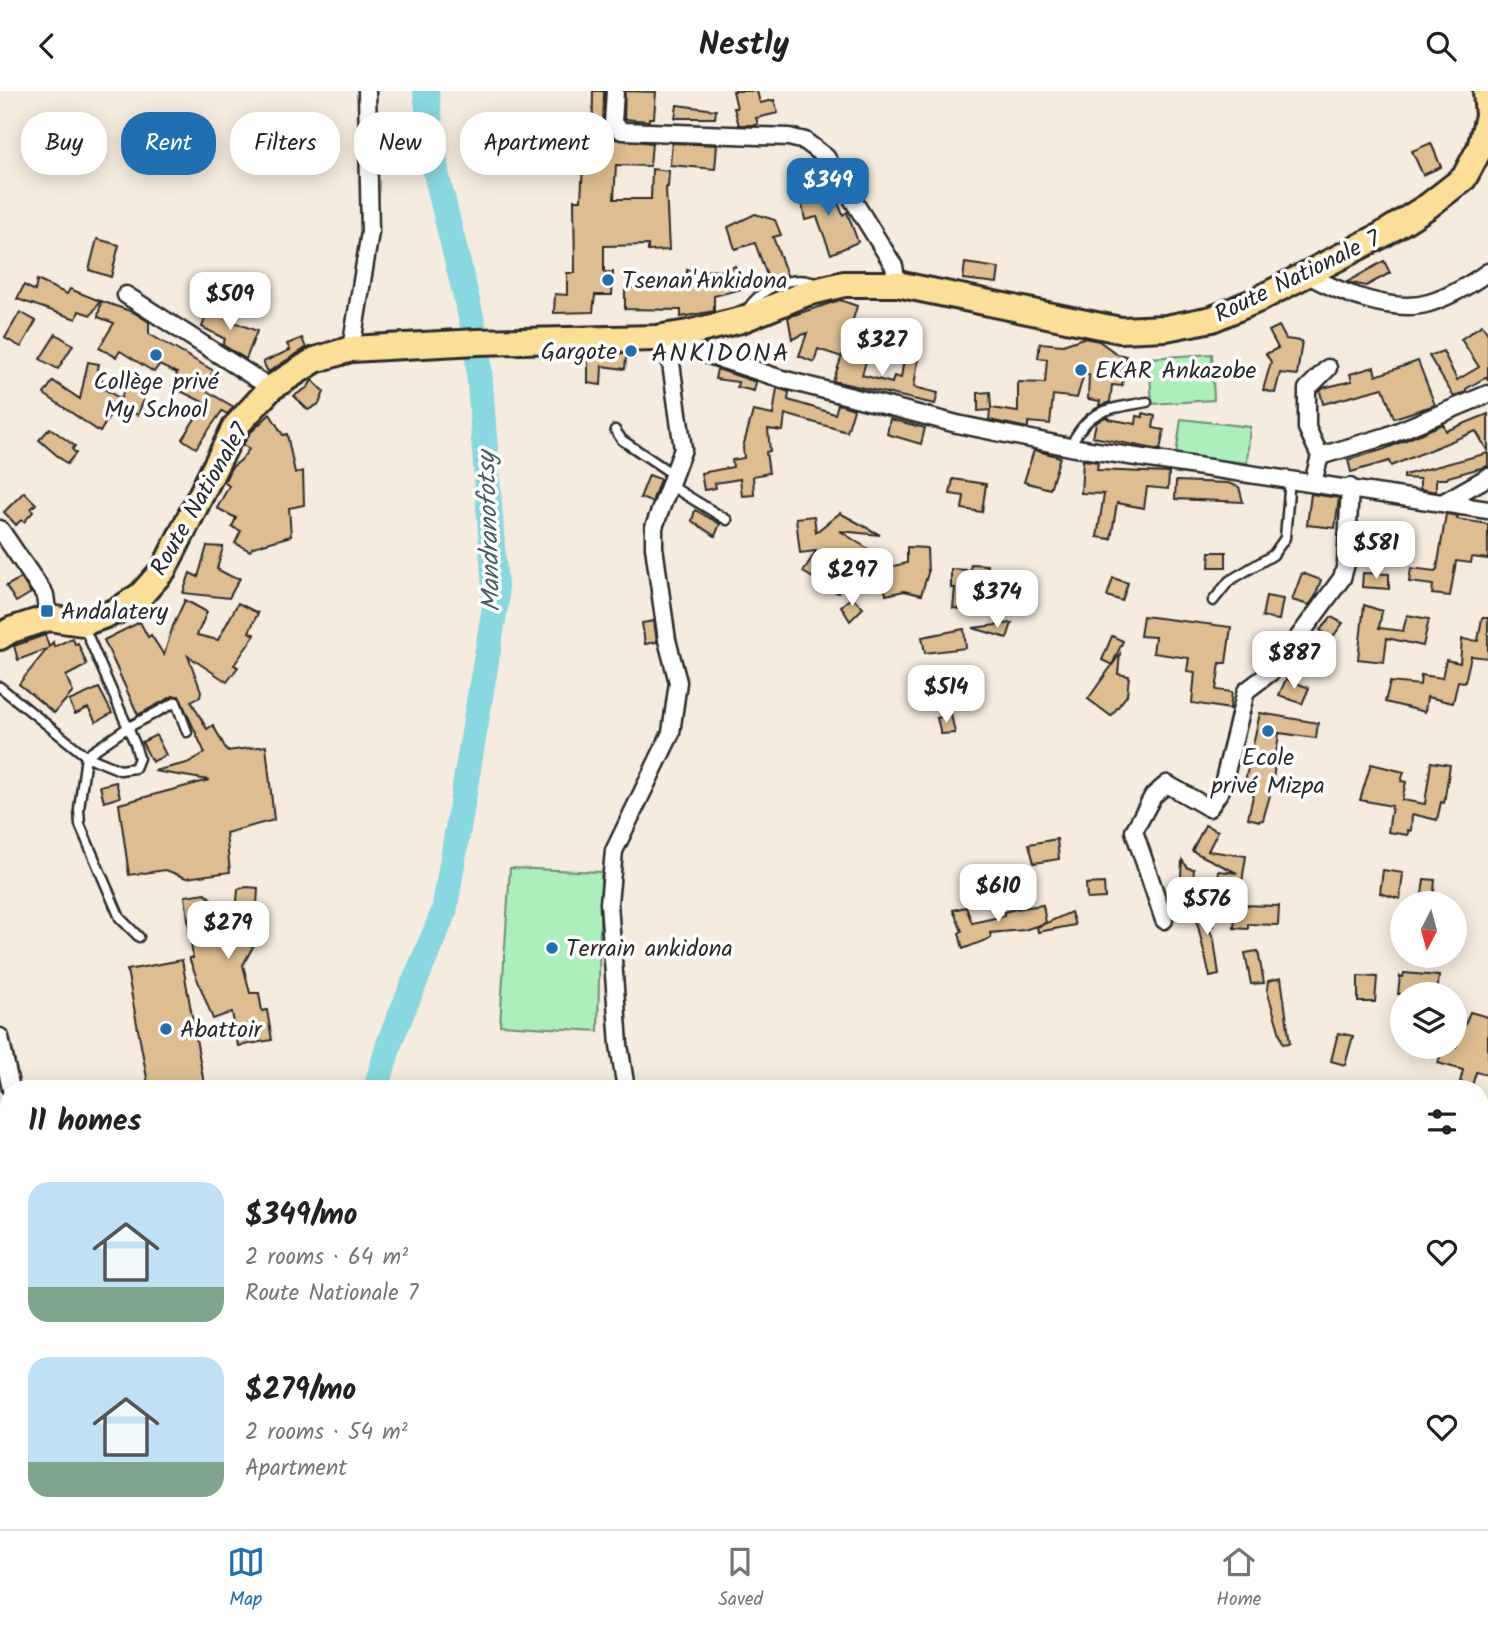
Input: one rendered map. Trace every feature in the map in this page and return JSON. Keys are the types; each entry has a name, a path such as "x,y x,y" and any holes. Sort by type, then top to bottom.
{"main road":[{"name":"Route Nationale 7","path":"662,340 741,320 826,288 844,284 897,284 1119,330 1166,328 1212,319 1308,275 1382,235 1428,206 1464,178 1480,148 1488,116 1486,91"},
{"name":"Route Nationale7","path":"0,637 11,630 48,618 83,623 117,611 141,595 164,569 235,427 271,387 315,360 351,349 545,340 662,340"}],"street":[{"path":"351,349 370,232 367,91"},
{"path":"615,91 613,123 622,131 789,137 805,141 826,157 894,266 897,284"},
{"path":"1308,275 1337,291 1388,305 1428,304 1488,272"},
{"path":"126,295 271,387"},
{"path":"625,1080 619,1045 609,903 614,851 671,733 678,683 667,640 654,547 654,527 683,449 662,340 782,379 957,424 1070,447 1350,487 1488,510"},
{"path":"1313,482 1320,456 1307,428 1307,389 1328,368"},
{"path":"1320,456 1387,436 1488,394"},
{"path":"1444,502 1488,477"},
{"path":"1164,920 1134,831 1153,796 1167,784 1209,808 1222,788 1246,691 1275,669 1342,578 1346,564 1350,487"},
{"path":"0,529 45,595 48,618"},
{"path":"0,1037 9,1080"}],"lane":[{"path":"1070,447 1080,426 1088,418 1111,409 1147,402"},
{"path":"615,430 622,440 727,520"},
{"path":"1213,601 1229,581 1273,555 1285,538 1290,479"},
{"path":"0,687 86,756 120,770 135,768 139,758 83,623"},
{"path":"139,937 120,918 80,825 79,809 86,756 127,728 176,702 187,731"}],"green space":[{"path":"1212,354 1214,400 1152,404 1149,358"},
{"path":"1181,419 1250,427 1247,463 1176,455"},
{"name":"Terrain ankidona","path":"510,868 601,872 598,1031 500,1025"}],"building":[{"path":"593,91 604,91 603,112 593,112"},
{"path":"625,91 656,92 654,118 649,118 649,121 624,119"},
{"path":"733,91 757,91 760,103 774,100 778,113 756,118 758,124 755,125 739,125"},
{"path":"677,105 716,110 715,118 675,118"},
{"path":"614,138 652,143 650,166 616,165 614,199 651,199 652,169 669,171 666,187 669,250 648,251 648,245 604,246 604,272 613,272 612,295 595,295 593,312 554,313 555,294 567,295 567,273 575,273 574,200 581,200 582,175 614,175"},
{"path":"672,143 717,145 715,169 670,165"},
{"path":"1431,143 1441,167 1423,175 1412,151"},
{"path":"826,185 829,207 838,203 843,215 847,212 858,242 831,254 817,217 805,220 799,190"},
{"path":"755,214 775,220 781,235 773,237 787,275 769,281 755,243 735,249 728,227"},
{"path":"97,239 119,245 111,277 89,270"},
{"path":"1384,261 1390,273 1366,286 1347,282"},
{"path":"965,263 999,268 997,283 963,279"},
{"path":"735,266 745,288 714,296 714,311 681,317 681,310 625,309 625,288 687,286 687,270 726,271"},
{"path":"37,280 67,294 70,289 100,301 91,315 79,311 76,319 17,299 24,285 35,291"},
{"path":"840,300 857,306 842,357 818,349 814,362 799,356 807,333 792,339 788,317"},
{"path":"101,301 133,312 149,322 149,334 214,371 201,388 234,407 227,414 222,411 196,448 182,439 205,403 172,387 177,373 159,365 154,372 120,351 116,357 99,348 114,323 98,317"},
{"path":"209,307 228,316 226,319 257,331 246,359 223,345 225,339 202,327"},
{"path":"20,312 36,321 21,347 5,338"},
{"path":"876,320 892,324 886,350 870,346"},
{"path":"1482,325 1488,334 1488,381 1486,377 1466,389 1466,392 1454,397 1429,356 1443,351 1457,380 1479,367 1461,339"},
{"path":"1279,326 1286,339 1302,341 1297,375 1280,373 1275,393 1263,390 1271,362 1266,354 1278,348 1269,331"},
{"path":"56,334 73,345 58,369 40,359"},
{"path":"302,338 306,348 268,372 263,362 290,350 287,344"},
{"path":"1083,338 1099,341 1117,354 1126,356 1122,386 1112,385 1110,402 1099,406 1100,401 1088,399 1089,375 1084,374 1077,398 1053,395 1050,424 1028,422 1028,428 989,420 990,410 978,411 978,393 990,392 991,408 1018,412 1018,382 1045,383 1047,359 1038,358 1040,343 1063,345"},
{"path":"845,348 868,355 862,375 892,383 894,376 901,378 904,358 918,360 914,387 938,393 935,404 833,381"},
{"path":"636,353 635,358 626,358 625,369 602,366 601,385 588,383 588,361 540,356"},
{"path":"1418,361 1435,405 1394,418 1383,388 1323,404 1320,391 1352,381 1350,374 1374,367 1376,376"},
{"path":"88,362 99,364 96,377 102,379 101,387 121,399 125,387 145,395 138,415 115,407 100,432 44,394 53,381 80,399"},
{"path":"717,369 756,382 754,391 737,387 738,382 715,379"},
{"path":"312,380 324,392 319,404 308,410 294,396 308,387"},
{"path":"777,388 789,392 788,400 835,414 838,404 854,409 847,432 785,414 783,431 768,429 770,451 766,452 769,473 753,476 754,495 742,496 740,479 715,483 716,488 704,490 701,473 733,467 732,460 744,458 743,447 753,411 773,415"},
{"path":"1143,413 1155,416 1153,428 1164,430 1160,450 1093,437 1096,423 1103,418 1136,424 1137,416 1143,417"},
{"path":"270,414 283,435 287,434 295,473 303,471 304,505 289,508 291,536 253,547 250,551 235,543 241,531 232,527 236,518 217,508 229,486 224,482 231,468 249,449 243,445 250,433"},
{"path":"1488,414 1488,452 1476,431 1391,466 1389,461 1351,472 1348,460 1385,449 1443,424 1446,431"},
{"path":"890,419 925,428 921,444 887,434"},
{"path":"50,428 75,446 72,449 76,453 67,464 39,440"},
{"path":"1034,450 1060,457 1050,489 1024,482"},
{"path":"1488,453 1488,466 1447,479 1436,479 1436,492 1420,489 1420,479 1404,478 1404,475"},
{"path":"1083,460 1098,462 1097,470 1169,473 1168,489 1147,487 1144,508 1117,503 1111,539 1097,537 1104,494 1081,493"},
{"path":"649,475 660,479 652,502 640,498"},
{"path":"953,479 986,484 982,512 962,509 964,496 950,494"},
{"path":"1176,481 1228,483 1239,487 1243,502 1175,499"},
{"path":"24,492 36,504 24,522 21,520 16,525 4,512"},
{"path":"1311,494 1339,498 1335,528 1307,525"},
{"path":"695,510 720,524 715,536 692,521"},
{"path":"840,513 880,535 840,531 873,552 862,569 856,565 838,593 803,572 816,551 800,553 796,518 814,516 816,532"},
{"path":"1446,514 1458,516 1457,519 1488,524 1488,559 1472,557 1471,563 1456,561 1450,596 1432,594 1433,585 1409,582 1411,568 1437,569"},
{"path":"207,546 223,547 217,569 240,578 229,598 183,593 190,573 198,577"},
{"path":"907,547 927,548 928,573 921,595 904,591 886,595 881,569 907,563"},
{"path":"1210,552 1226,552 1226,567 1209,567"},
{"path":"971,564 987,565 985,594 997,597 994,612 953,608 955,588 951,588 951,569 970,570"},
{"path":"1302,573 1321,580 1309,605 1292,600"},
{"path":"1363,573 1389,574 1389,589 1362,587"},
{"path":"21,578 31,593 16,602 6,586"},
{"path":"1113,578 1128,583 1122,601 1107,596"},
{"path":"1266,596 1283,599 1279,620 1262,617"},
{"path":"852,597 863,608 850,621 841,606"},
{"path":"185,600 207,612 197,635 218,640 238,603 258,613 249,632 255,635 234,665 238,667 227,682 188,656 201,691 200,697 191,701 207,729 213,725 227,751 266,746 274,820 226,833 230,872 186,878 166,870 129,875 119,804 209,780 154,771 187,763 205,753 179,696 173,696 138,715 104,640 140,622 148,637 151,635 164,655"},
{"path":"1364,605 1382,611 1379,628 1403,631 1407,615 1429,619 1423,646 1387,638 1384,662 1358,659"},
{"path":"1143,616 1231,627 1226,663 1220,663 1216,690 1232,692 1230,709 1192,703 1195,672 1187,671 1189,658 1153,653 1155,637 1140,636"},
{"path":"1331,617 1343,623 1331,639 1320,630"},
{"path":"1482,618 1488,618 1488,658 1471,656 1465,682 1458,681 1453,703 1427,697 1425,712 1385,702 1390,682 1420,685 1421,675 1442,678 1446,660 1460,663 1462,639 1478,641"},
{"path":"654,621 657,642 645,644 642,623"},
{"path":"1012,623 1007,638 973,628"},
{"path":"964,629 966,648 925,653 922,637"},
{"path":"45,635 49,647 53,642 54,647 72,638 75,644 78,643 87,665 66,676 73,692 54,713 19,684 47,649 18,660 14,646"},
{"path":"1112,636 1123,641 1112,665 1102,660"},
{"path":"1120,654 1118,674 1129,676 1127,695 1111,716 1088,699"},
{"path":"1286,679 1309,688 1302,704 1279,695"},
{"path":"99,688 112,713 96,722 88,708 75,714 69,701"},
{"path":"1260,713 1318,723 1316,738 1279,733 1272,788 1263,820 1259,821 1248,818 1255,787 1244,786"},
{"path":"951,714 955,733 941,734 937,718"},
{"path":"156,735 166,755 152,762 142,742"},
{"path":"1431,762 1450,765 1444,803 1441,802 1437,820 1412,814 1411,831 1408,830 1408,835 1388,832 1392,806 1360,800 1371,764 1404,772 1401,781 1406,782 1402,800 1425,804"},
{"path":"116,782 120,797 104,802 100,786"},
{"path":"1205,825 1218,831 1208,851 1246,856 1241,888 1217,884 1219,871 1237,873 1192,851"},
{"path":"1057,839 1059,859 1034,863 1029,844"},
{"path":"1182,860 1188,868 1194,869 1192,893 1180,892"},
{"path":"1383,870 1403,873 1401,891 1390,891 1390,896 1380,893"},
{"path":"1424,879 1435,880 1434,891 1422,891"},
{"path":"1104,883 1105,898 1087,899 1086,884"},
{"path":"258,888 255,943 243,965 250,993 259,993 262,1011 267,1010 272,1040 238,1046 232,1012 213,1019 189,958 193,958 185,896 205,893 214,902 221,902 236,913 238,889"},
{"path":"1210,902 1213,926 1208,926 1214,940 1219,975 1210,977 1194,909"},
{"path":"1043,905 1046,923 1024,930 990,933 991,938 963,949 959,933 962,931 953,910 966,907 972,923 1004,916 1004,912 1015,909"},
{"path":"1236,905 1279,906 1278,925 1248,924 1248,929 1234,928"},
{"path":"1071,912 1075,925 1038,932 1037,927"},
{"path":"1258,951 1264,983 1251,984 1245,953"},
{"name":"Abattoir","path":"182,960 203,1080 147,1080 127,970"},
{"path":"1404,973 1439,976 1438,982 1399,982 1400,976 1403,977"},
{"path":"1358,976 1377,977 1375,1002 1358,1002"},
{"path":"1281,978 1290,1043 1283,1044 1267,990 1268,981"},
{"path":"1470,1012 1488,1017 1488,1075 1476,1072 1474,1080 1460,1080 1463,1070 1438,1063 1439,1059 1467,1059 1467,1020"},
{"path":"1338,1033 1353,1036 1345,1065 1331,1061"}],"waterway":[{"name":"Mandranofotsy","path":"379,1080 391,1038 444,912 496,601 477,342 436,173 426,91"}],"place":[{"name":"Tsenan'Ankidona","path":"608,280"},
{"name":"Gargote","path":"631,351"},
{"name":"Collège privé My School","path":"156,355"},
{"name":"EKAR Ankazobe","path":"1081,370"},
{"name":"Andalatery","path":"47,611"},
{"name":"Ecole privé Mizpa","path":"1268,731"},
{"name":"Terrain ankidona","path":"552,948"},
{"name":"Abattoir","path":"166,1029"}],"district":[{"name":"ANKIDONA","path":"721,352"}]}
